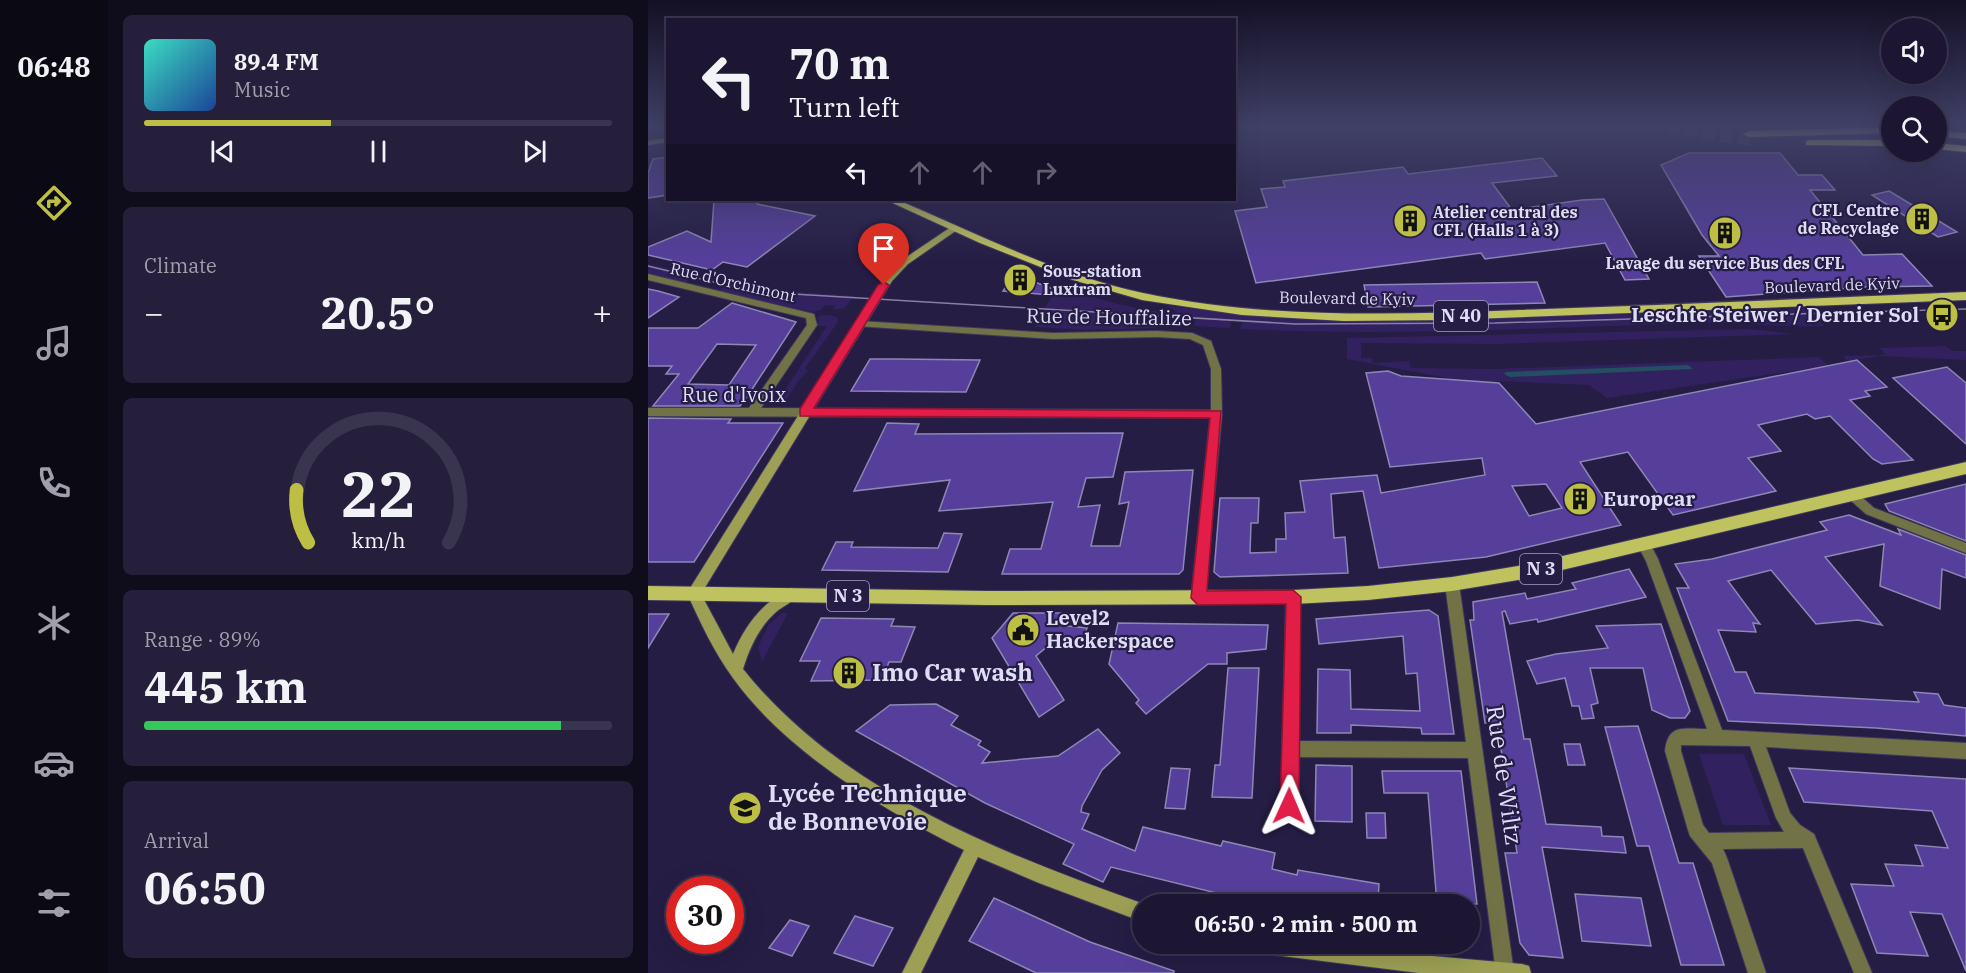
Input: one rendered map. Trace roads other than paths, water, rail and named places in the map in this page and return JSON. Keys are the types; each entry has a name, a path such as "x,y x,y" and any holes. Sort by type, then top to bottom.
{"main road":[{"name":"Boulevard de Kyiv","path":"893,201 1022,258 1092,283 1184,303 1273,314 1385,317 1502,315 1966,297"},
{"name":"N 3","path":"648,593 1198,598 1368,593 1452,584 1524,572 1966,468"}],"street":[{"path":"954,228 916,253 894,272 859,324 694,593 714,637 735,669 773,711 847,772 886,798 974,847 1078,890 1132,908"},
{"name":"Rue d'Orchimont","path":"648,277 812,316 812,325 752,413"},
{"name":"Rue de Houffalize","path":"859,324 1053,336 1157,334 1192,336 1207,343 1216,369 1216,414 1198,598"},
{"name":"Rue d'Ivoix","path":"648,412 1216,414"},
{"path":"1851,495 1870,511 1966,548"},
{"path":"1643,544 1652,559 1717,737"},
{"name":"Rue de Wiltz","path":"1452,584 1475,750 1511,973"},
{"path":"735,669 748,634 767,610 791,594"},
{"path":"1289,806 1293,597"},
{"path":"1757,973 1719,858 1712,847 1696,831 1672,745 1674,740 1684,736 1717,737 1966,751"},
{"path":"1755,739 1784,818 1794,831 1808,840 1863,973"},
{"path":"1291,749 1475,750"},
{"path":"1705,841 1808,840"},
{"path":"911,973 974,847"},
{"path":"1330,954 1387,962 1511,973"}],"water":[{"path":"1688,365 1693,369 1510,377 1504,374 1506,372"}],"tram line":[{"path":"648,266 726,285 793,294 1295,324 1495,323 1966,309"}],"place":[{"name":"CFL Centre de Recyclage","path":"1922,219"},
{"name":"Atelier central des CFL (Halls 1 à 3)","path":"1410,221"},
{"name":"Lavage du service Bus des CFL","path":"1725,233"},
{"name":"Sous-station Luxtram","path":"1020,280"},
{"name":"Leschte Steiwer / Dernier Sol","path":"1942,315"},
{"name":"Europcar","path":"1580,499"},
{"name":"Level2 Hackerspace","path":"1023,630"},
{"name":"Imo Car wash","path":"849,673"},
{"name":"Lycée Technique de Bonnevoie","path":"745,808"}]}
